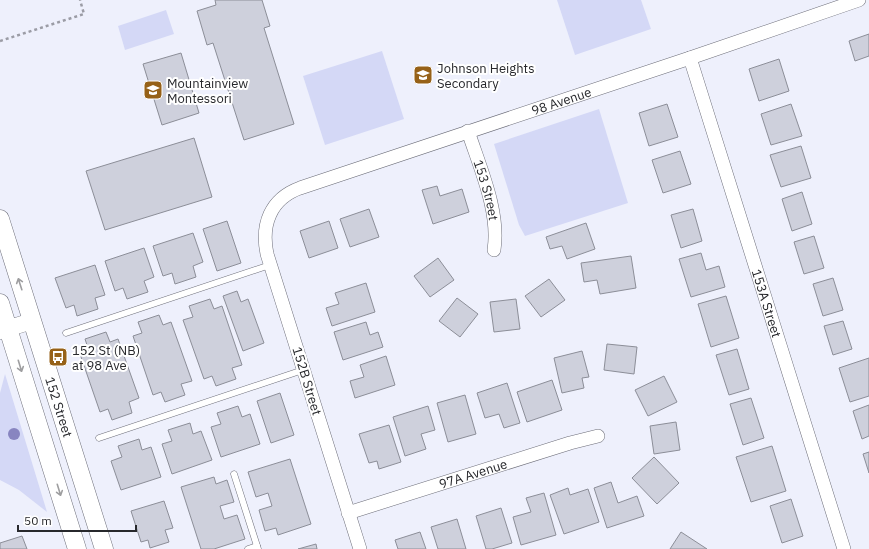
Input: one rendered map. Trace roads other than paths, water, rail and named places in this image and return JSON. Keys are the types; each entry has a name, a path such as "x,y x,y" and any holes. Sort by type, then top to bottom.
{"main road":[{"name":"152 Street","path":"0,219 104,549"},
{"name":"152 Street","path":"0,303 4,330 77,549"}],"street":[{"name":"98 Avenue","path":"271,212 283,197 294,190 859,0"},
{"name":"153A Street","path":"690,58 844,549"},
{"name":"153 Street","path":"468,131 494,213 496,234 494,250"},
{"name":"152B Street","path":"271,212 266,224 265,236 267,254 360,549"},
{"path":"4,330 32,321"},
{"name":"97A Avenue","path":"348,513 570,442 598,436"}],"lane":[{"path":"66,333 270,265"},
{"path":"99,438 303,370"},
{"path":"234,474 258,547 248,549"}],"place":[{"name":"Johnson Heights Secondary","path":"423,75"},
{"name":"Mountainview Montessori","path":"153,90"},
{"name":"152 St (NB) at 98 Ave","path":"58,357"}]}
